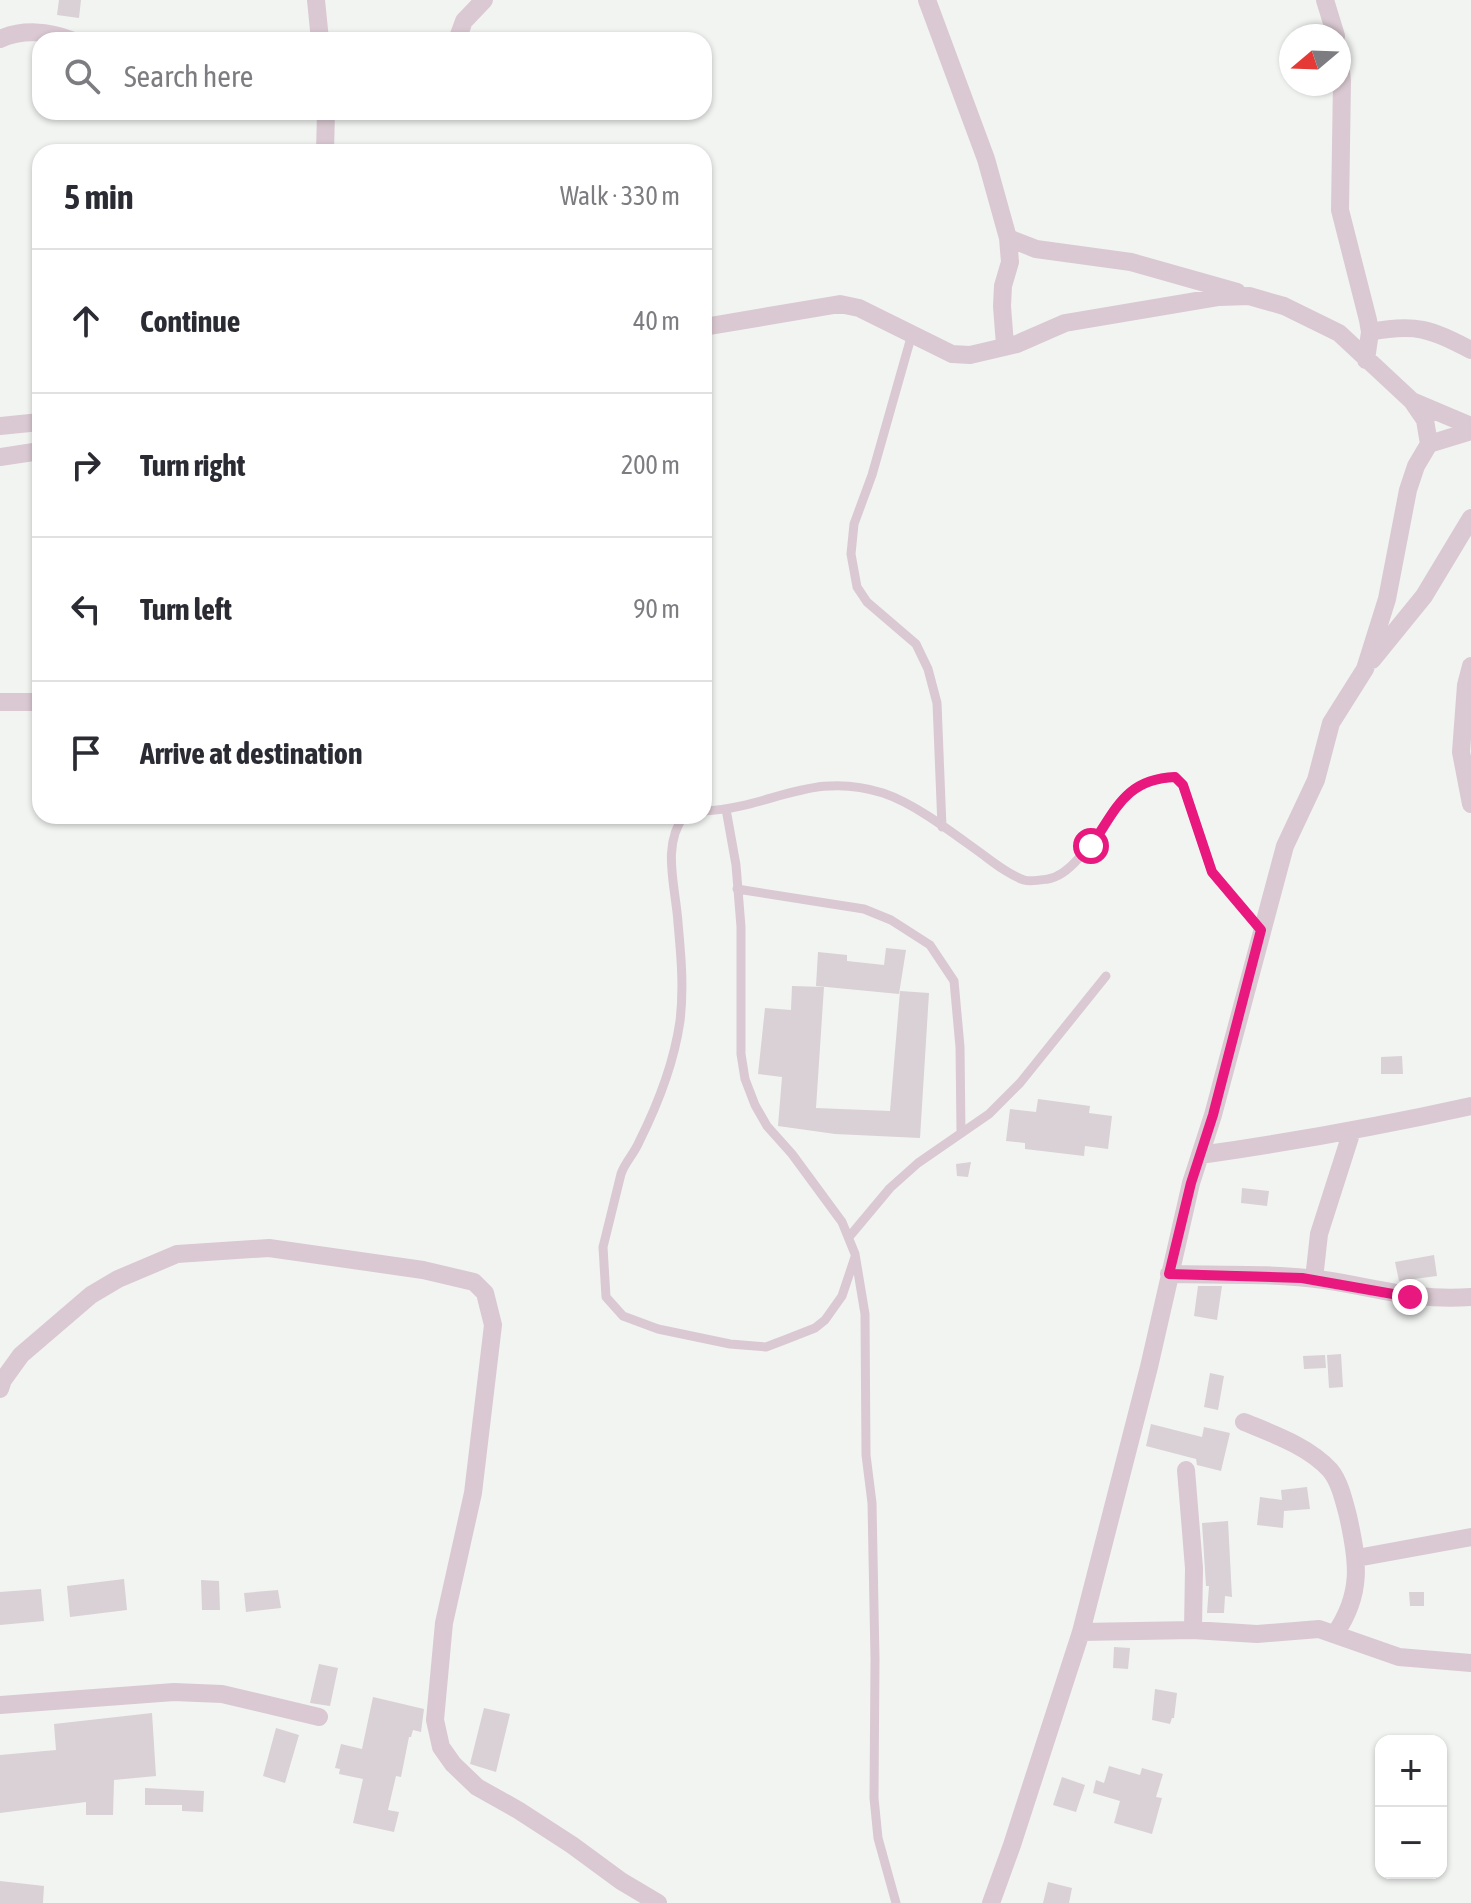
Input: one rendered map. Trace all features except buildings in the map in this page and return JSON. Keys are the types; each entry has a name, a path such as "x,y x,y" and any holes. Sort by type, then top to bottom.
{"street":[{"path":"316,0 319,32"},
{"path":"460,32 470,7 484,0"},
{"path":"927,0 986,159 1008,238 1010,262 1003,286 1002,306 1005,345"},
{"path":"1325,0 1332,24"},
{"path":"0,39 32,34"},
{"path":"1342,96 1340,210 1370,332 1366,360"},
{"path":"325,144 326,120"},
{"path":"1008,238 1036,249 1131,262 1284,306 1313,318 1339,333 1412,401 1425,420 1429,444"},
{"path":"712,326 840,304 859,308 952,354 970,355 1017,344 1065,323 1219,297 1249,296"},
{"path":"1370,332 1409,326 1431,331 1471,350"},
{"path":"1412,401 1471,429"},
{"path":"0,426 32,423"},
{"path":"1365,669 1387,599 1408,490 1416,466 1429,444 1471,429"},
{"path":"0,457 32,452"},
{"path":"991,1903 1081,1632 1149,1367 1169,1274 1285,846 1316,780 1331,723 1365,669 1424,596 1471,518"},
{"path":"1471,666 1466,685 1461,752 1471,804"},
{"path":"0,702 32,702"},
{"path":"1200,1155 1327,1136 1471,1106"},
{"path":"1314,1279 1319,1234 1350,1137"},
{"path":"0,1389 21,1355 91,1295 118,1279 177,1254 269,1248 423,1270 474,1282 485,1293 493,1325 473,1493 444,1623 435,1720 441,1747 453,1764 477,1787 518,1810 658,1903"},
{"path":"1169,1274 1314,1279 1410,1297 1439,1300 1471,1297"},
{"path":"1244,1422 1288,1440 1330,1470 1340,1490 1357,1558 1352,1600 1345,1620 1335,1634"},
{"path":"1186,1470 1194,1568 1193,1630"},
{"path":"1357,1558 1471,1537"},
{"path":"1081,1632 1193,1630 1257,1634 1319,1629 1399,1657 1471,1663"},
{"path":"0,1705 186,1692 222,1694 319,1717"}],"lane":[{"path":"912,334 872,475 854,524 851,554 857,587 867,602 916,644 928,669 937,703 942,827"},
{"path":"712,810 811,786 837,784 884,793 1025,880 1051,879 1067,870 1091,846 1128,792 1159,778 1175,777 1183,785 1212,872 1261,930"},
{"path":"726,809 736,865 741,927 740,1029 745,1079 767,1126 822,1194 849,1237 855,1254 865,1314 866,1455 872,1503 875,1659 874,1798 878,1838 896,1903"},
{"path":"672,824 672,877 681,964 680,1021 667,1080 638,1146 621,1174 603,1247 606,1297 623,1316 658,1329 730,1344 766,1347 821,1324 842,1296 855,1254"},
{"path":"674,829 678,824"},
{"path":"737,889 864,909 891,920 930,945 954,981 960,1047 961,1133"},
{"path":"849,1237 890,1188 918,1163 989,1114 1020,1083 1106,976"}],"route":[{"path":"1091,846 1128,792 1159,778 1175,777 1183,785 1212,872 1261,930 1169,1274 1302,1278 1410,1297"}]}
